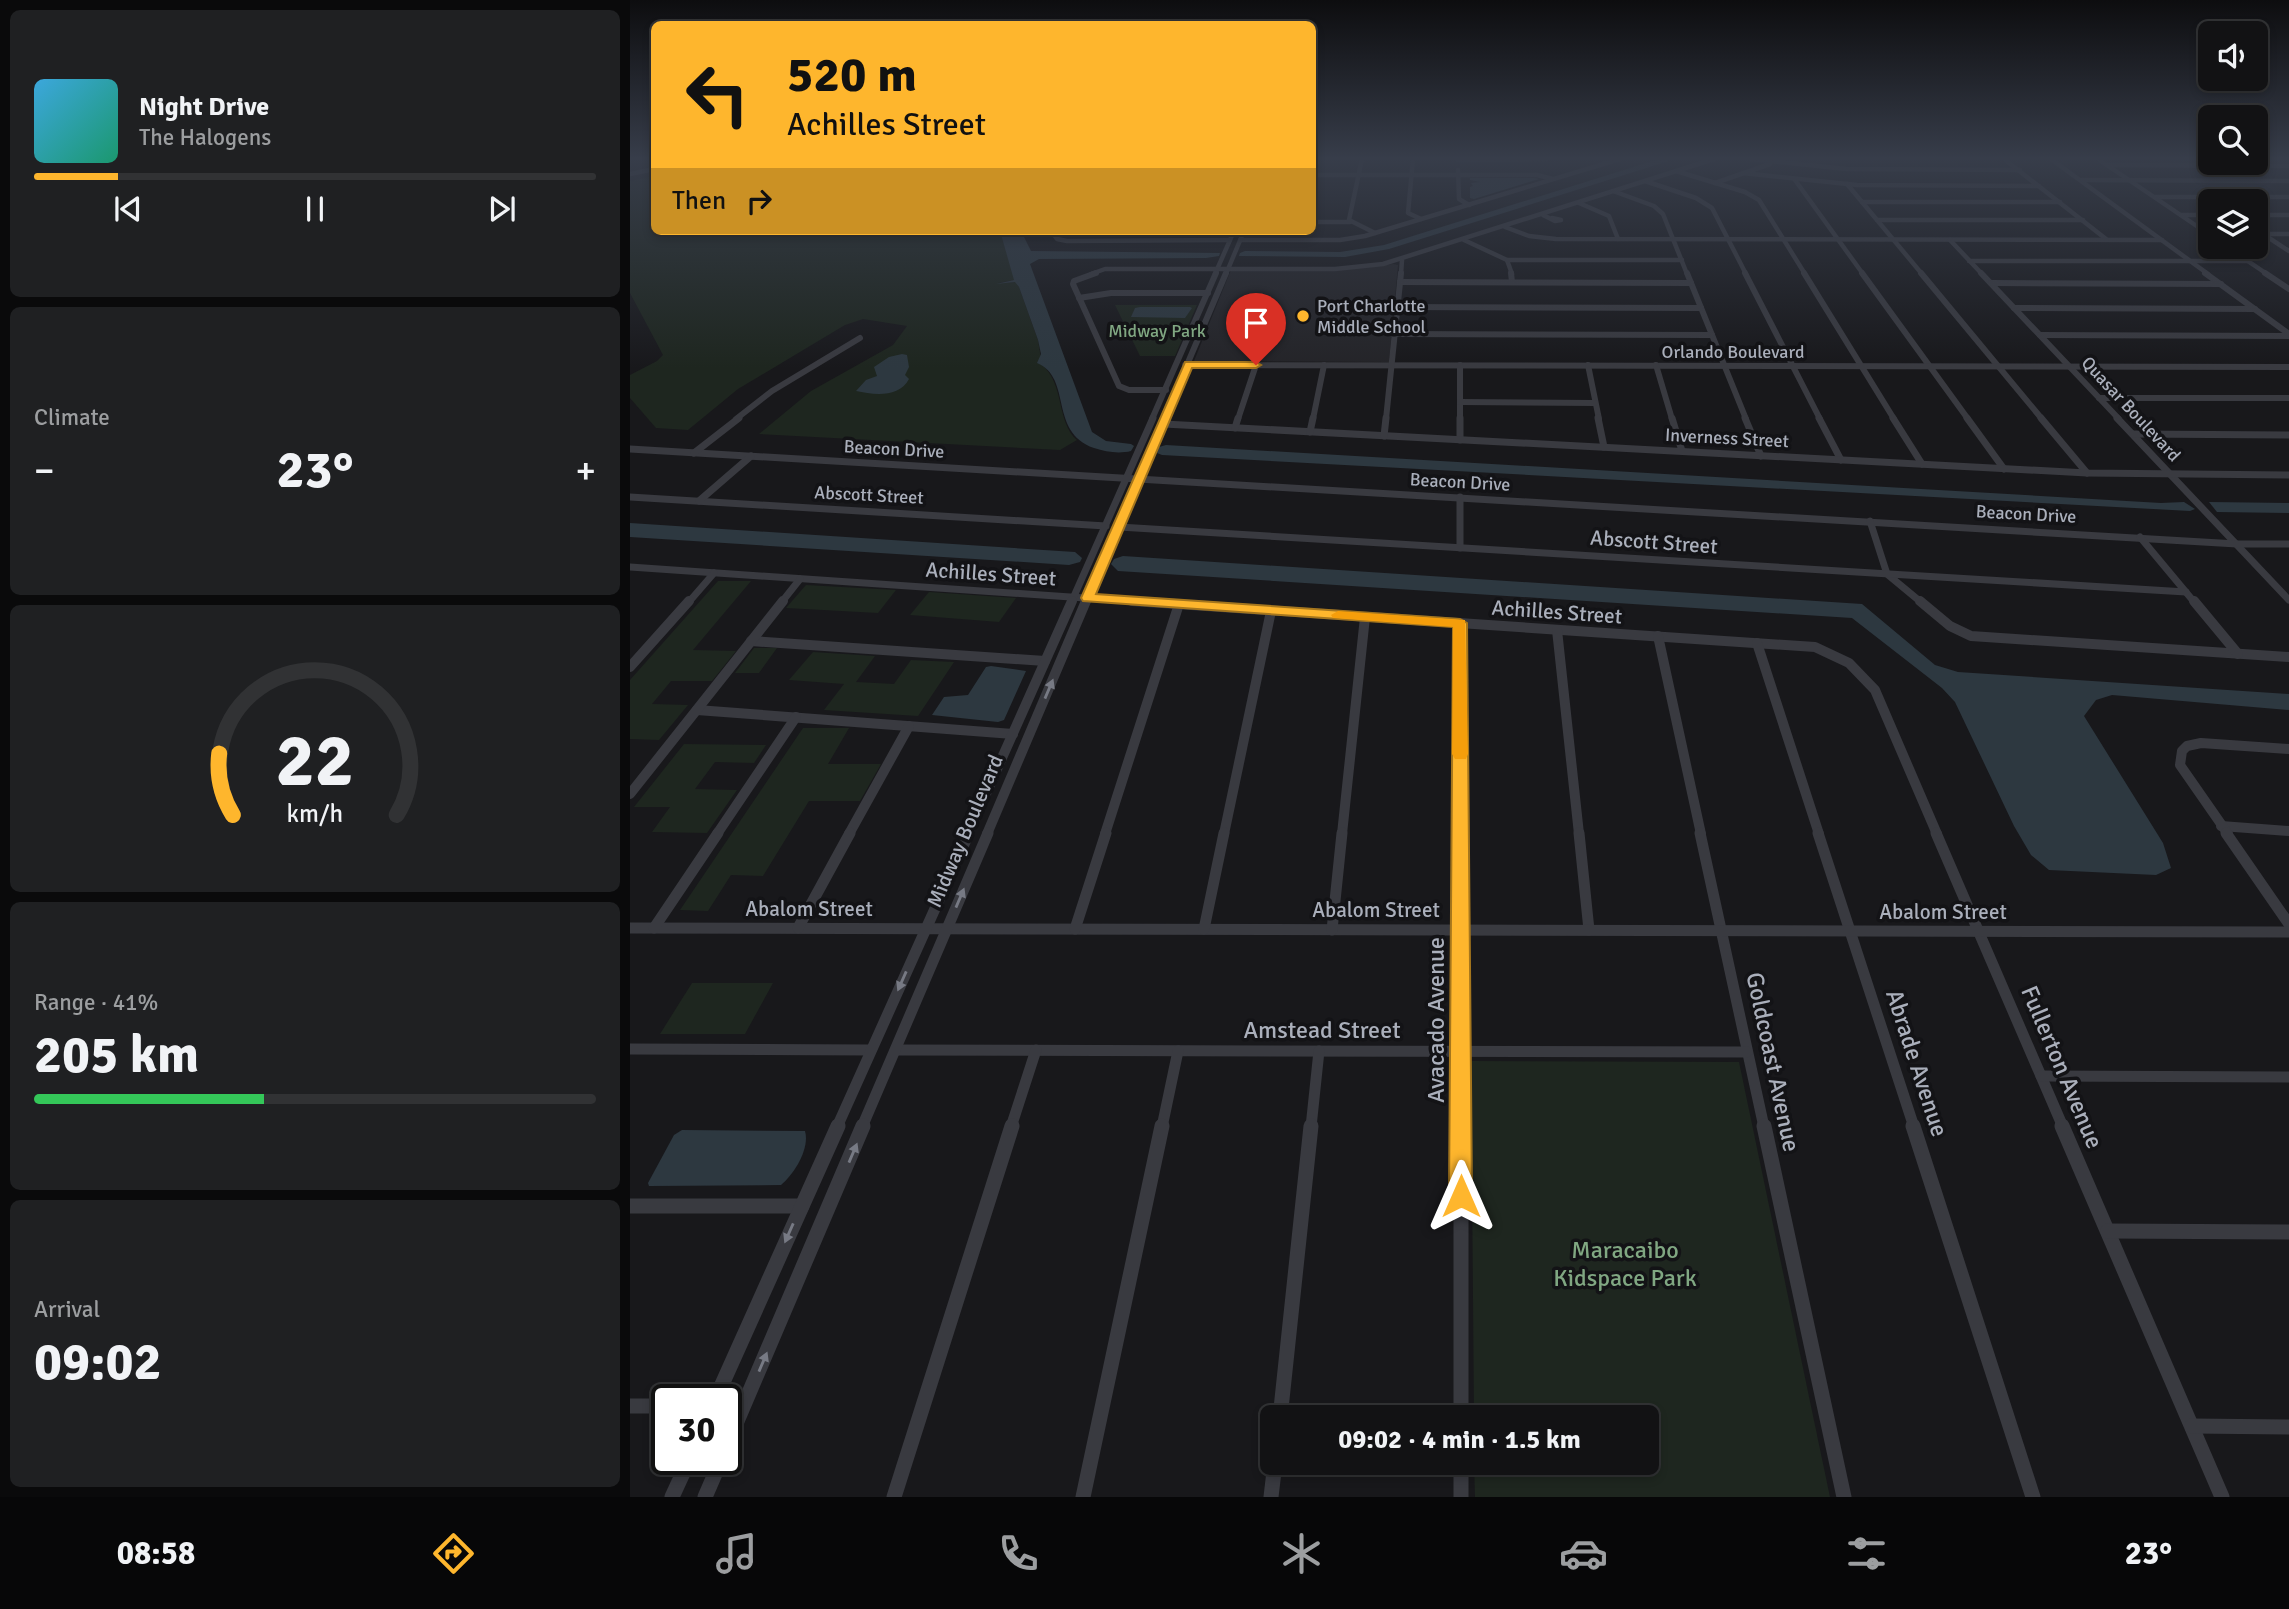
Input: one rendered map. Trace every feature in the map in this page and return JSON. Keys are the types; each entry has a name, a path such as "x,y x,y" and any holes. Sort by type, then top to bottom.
{"street":[{"path":"1366,229 1375,233"},
{"path":"1240,240 1340,240 1389,229"},
{"path":"1166,390 1129,390 1119,386 1073,284 1086,275 1105,269 1350,268 1402,260 1498,229"},
{"path":"1511,229 1543,238 2162,240"},
{"path":"1614,229 1618,239"},
{"path":"1668,229 1761,456"},
{"path":"1722,229 1841,460"},
{"path":"1777,229 1922,464"},
{"path":"1831,229 2004,469"},
{"path":"1884,229 2087,473"},
{"path":"2093,229 2107,240"},
{"path":"2147,229 2289,335"},
{"path":"2268,234 2289,234"},
{"path":"1053,235 1061,240 1093,241 1230,240"},
{"path":"1093,241 1097,235"},
{"path":"1139,241 1143,235"},
{"path":"1185,240 1188,235"},
{"name":"Midway Boulevard","path":"722,1384 1166,390 1183,365 1223,269 1232,235"},
{"name":"Midway Boulevard","path":"742,1410 1164,424 1208,293 1242,235"},
{"path":"2268,239 2289,251"},
{"path":"1464,240 1507,260 1682,260"},
{"name":"Quasar Boulevard","path":"1950,240 2289,600"},
{"path":"2245,259 2289,289"},
{"path":"1384,436 1402,260"},
{"path":"1507,260 1511,266 1512,282"},
{"path":"1969,261 2248,261"},
{"path":"1072,271 1086,275"},
{"path":"1400,282 1691,283"},
{"path":"1991,283 2221,284"},
{"path":"1079,298 1111,293 1208,293"},
{"path":"1398,307 1701,308"},
{"path":"2014,308 2255,309"},
{"path":"1395,334 1712,335"},
{"path":"2040,335 2289,335"},
{"path":"694,453 772,391 860,338"},
{"name":"Orlando Boulevard","path":"1183,365 2289,366"},
{"path":"1236,428 1256,365"},
{"path":"1310,432 1324,365"},
{"path":"1460,365 1460,440"},
{"path":"1588,365 1604,447"},
{"path":"1656,365 1682,452"},
{"path":"2099,398 2289,398"},
{"path":"1460,402 1595,403"},
{"name":"Inverness Street","path":"1164,424 2087,473 2289,475"},
{"path":"2133,434 2289,435"},
{"name":"Beacon Drive","path":"630,449 2236,544 2289,544"},
{"path":"699,501 751,456"},
{"name":"Abscott Street","path":"630,497 1106,526"},
{"path":"1460,498 1460,548"},
{"path":"1870,521 1887,574 1950,626 1971,636 2289,657"},
{"name":"Abscott Street","path":"1119,527 2186,592"},
{"path":"2140,537 2238,654"},
{"name":"Achilles Street","path":"630,568 1757,643 1829,650 1849,663"},
{"path":"630,667 714,573"},
{"path":"630,794 800,579"},
{"path":"1075,929 1179,604"},
{"path":"1203,929 1271,611"},
{"path":"1332,930 1365,617"},
{"name":"Avacado Avenue","path":"1460,623 1461,1405"},
{"path":"1557,630 1589,930"},
{"name":"Goldcoast Avenue","path":"1658,636 1844,1497"},
{"path":"751,641 1045,661"},
{"name":"Abrade Avenue","path":"1757,643 2033,1497"},
{"name":"Fullerton Avenue","path":"1849,663 1875,690 2222,1497"},
{"path":"697,710 1013,734"},
{"path":"654,928 796,718"},
{"path":"798,928 909,726"},
{"path":"2289,749 2201,743 2182,749 2178,756 2180,765 2289,924"},
{"path":"2221,826 2289,831"},
{"name":"Abalom Street","path":"630,928 2289,932"},
{"path":"630,1049 871,1050"},
{"name":"Amstead Street","path":"897,1050 1747,1052"},
{"path":"894,1497 1037,1050"},
{"path":"1083,1497 1178,1051"},
{"path":"1281,1405 1319,1051"},
{"path":"2041,1076 2289,1077"},
{"path":"630,1206 802,1206"},
{"path":"2108,1231 2289,1232"},
{"path":"630,1406 651,1406"},
{"path":"2192,1426 2289,1426"},
{"path":"672,1497 682,1475"},
{"path":"705,1497 715,1475"},
{"path":"1271,1497 1274,1475"},
{"path":"1461,1475 1461,1497"}],"shaded area":[{"path":"1436,229 1453,229 1389,249 1345,257 1239,256 1245,251 1340,252 1384,245"},
{"path":"1001,235 1023,235 1031,251 1220,253 1219,256 1206,258 1039,259 1030,264 1092,432 1106,441 1131,444 1134,446 1131,451 1112,452 1094,448 1080,440 1071,430 1055,380 1048,370 1037,363 1041,354 1038,340 1019,287 1015,282 996,284 1014,280"},
{"name":"Port Charlotte Middle School","path":"1398,265 1389,362 1194,361 1231,270 1371,267"},
{"path":"1135,308 1192,308 1185,318 1131,317"},
{"path":"907,355 909,367 905,375 909,379 905,385 885,394 856,391 866,380 877,376 874,367 889,357"},
{"path":"1166,445 2161,503 2184,502 2195,509 2190,511 1157,453 1159,447"},
{"path":"2209,502 2289,503 2289,513 2217,512"},
{"path":"630,523 1075,552 1082,558 1080,562 1069,565 630,537"},
{"path":"1123,556 1862,604 1935,665 1958,672 2289,694 2289,710 2112,695 2096,700 2084,716 2163,843 2171,868 2156,875 2049,870 2031,855 2014,826 1955,702 1942,688 1852,618 1118,571 1111,564 1114,559"},
{"path":"986,667 1026,671 1004,720 998,722 932,715 944,697 968,695"},
{"path":"682,1130 805,1131 806,1138 800,1161 781,1185 649,1186 648,1183 674,1135"}],"green space":[{"path":"630,229 651,229 651,235 1001,235 1015,280 998,283 1016,282 1019,287 1038,340 1042,365 1054,382 1066,423 1077,440 1060,450 759,434 811,391 893,345 907,326 863,319 845,325 738,389 688,430 656,428 630,398 630,375 663,355 630,293"},
{"name":"Midway Park","path":"1115,305 1197,305 1175,356 1140,356"},
{"path":"718,581 751,581 693,650 736,651 712,681 671,681 652,704 688,705 659,740 630,739 630,680"},
{"path":"806,585 896,590 878,613 786,608"},
{"path":"929,592 1016,598 999,622 910,615"},
{"path":"754,648 777,648 759,673 735,673"},
{"path":"813,652 875,656 856,682 894,684 911,660 954,662 918,716 824,710 844,684 789,680"},
{"path":"803,728 849,728 828,764 881,764 860,801 809,801 763,876 731,875 708,911 680,910"},
{"path":"684,744 766,745 754,763 715,762 695,789 737,790 707,833 652,832 670,807 634,807"},
{"path":"692,983 773,983 745,1034 660,1034"},
{"name":"Maracaibo Kidspace Park","path":"1471,1061 1739,1062 1830,1497 1475,1497 1474,1475 1659,1475 1659,1405 1474,1405"}],"slow traffic":[{"path":"1338,615 1460,623 1460,754"}],"place":[{"name":"Port Charlotte Middle School","path":"1303,316"}],"route":[{"path":"1256,365 1189,365 1088,598 1460,623 1461,1196"}]}
